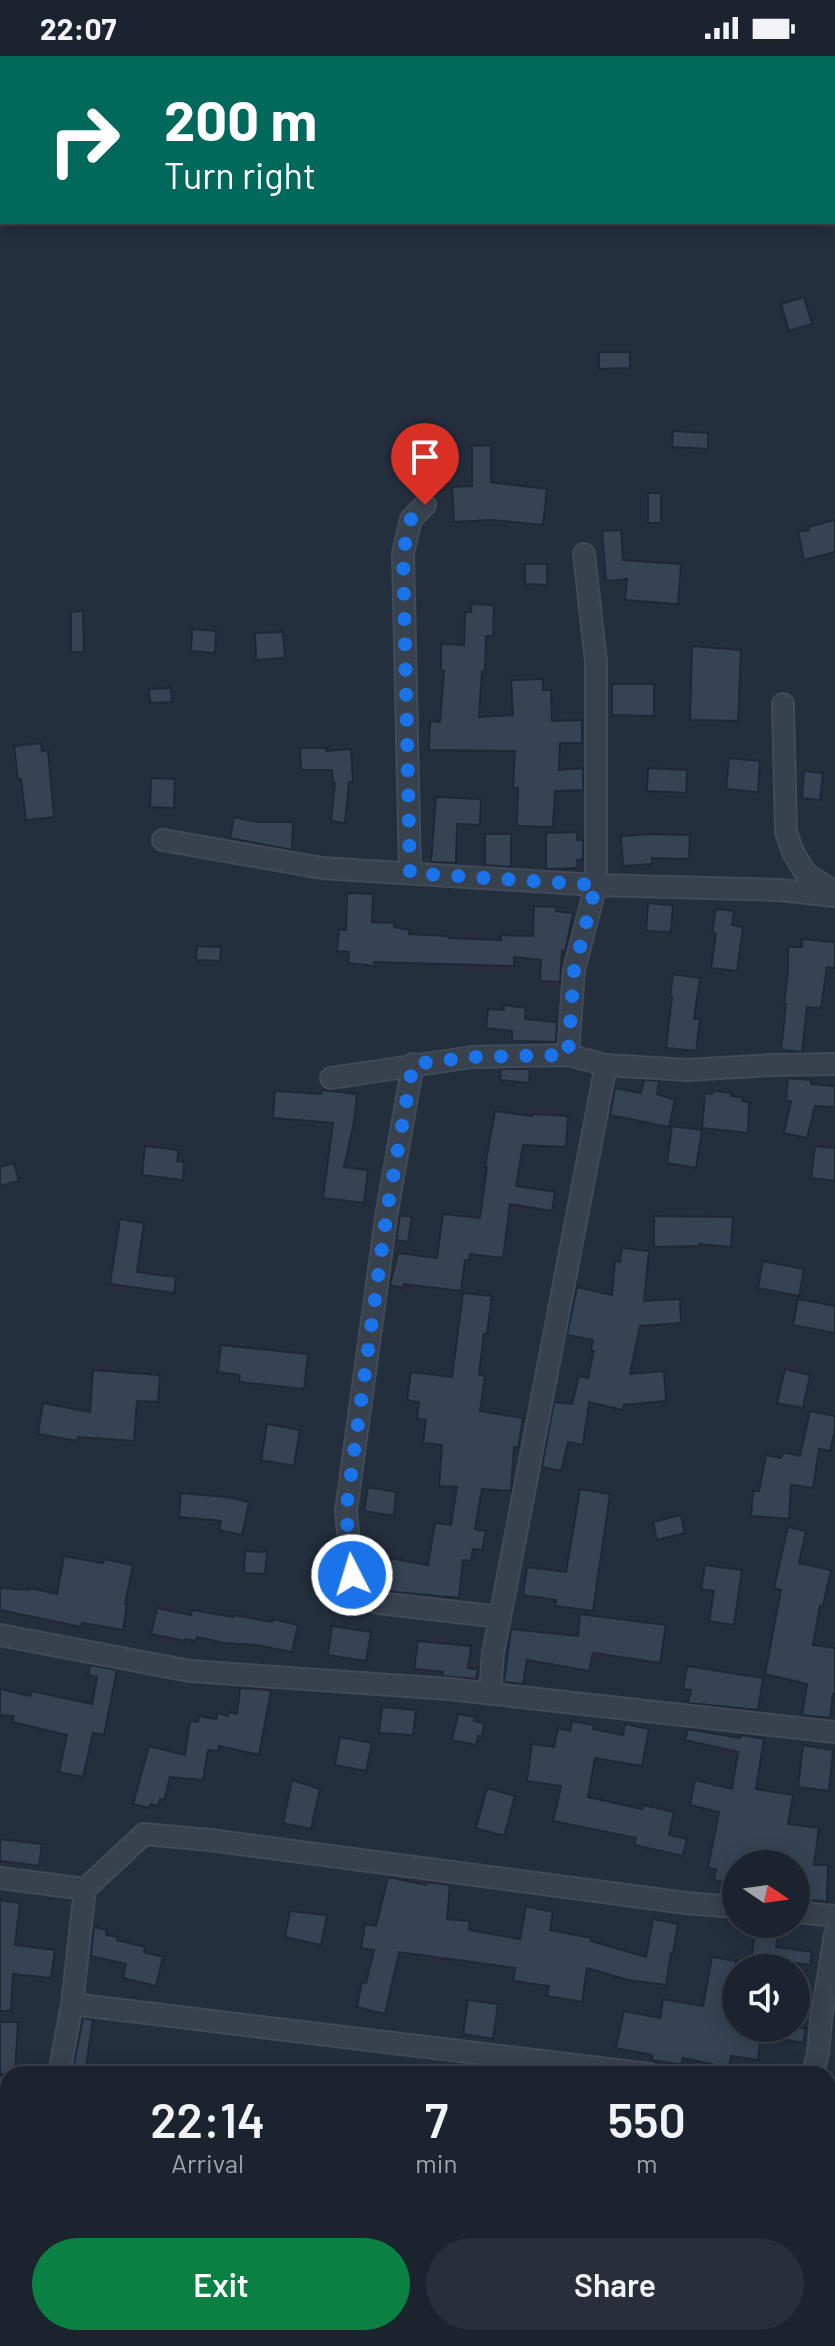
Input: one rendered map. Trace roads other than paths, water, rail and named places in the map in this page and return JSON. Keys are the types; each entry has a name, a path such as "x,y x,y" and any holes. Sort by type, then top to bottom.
{"street":[{"path":"410,873 403,553 411,519 425,505"},
{"path":"568,1055 574,970 596,885 596,662 584,554"},
{"path":"783,704 786,832 806,874 835,894"},
{"path":"163,840 322,868 596,885 835,894"},
{"path":"331,1078 472,1057 568,1055 606,1065 687,1070 835,1064"},
{"path":"413,1064 387,1211 346,1511 352,1575 363,1596 379,1603 500,1617"},
{"path":"490,1694 493,1653 606,1065"},
{"path":"0,1635 190,1671 490,1694 835,1732"},
{"path":"60,2066 72,2004 85,1889 144,1834 722,1906"},
{"path":"0,1878 85,1889"},
{"path":"810,1913 835,1916"},
{"path":"827,2057 835,1935"},
{"path":"72,2004 583,2066"}]}
